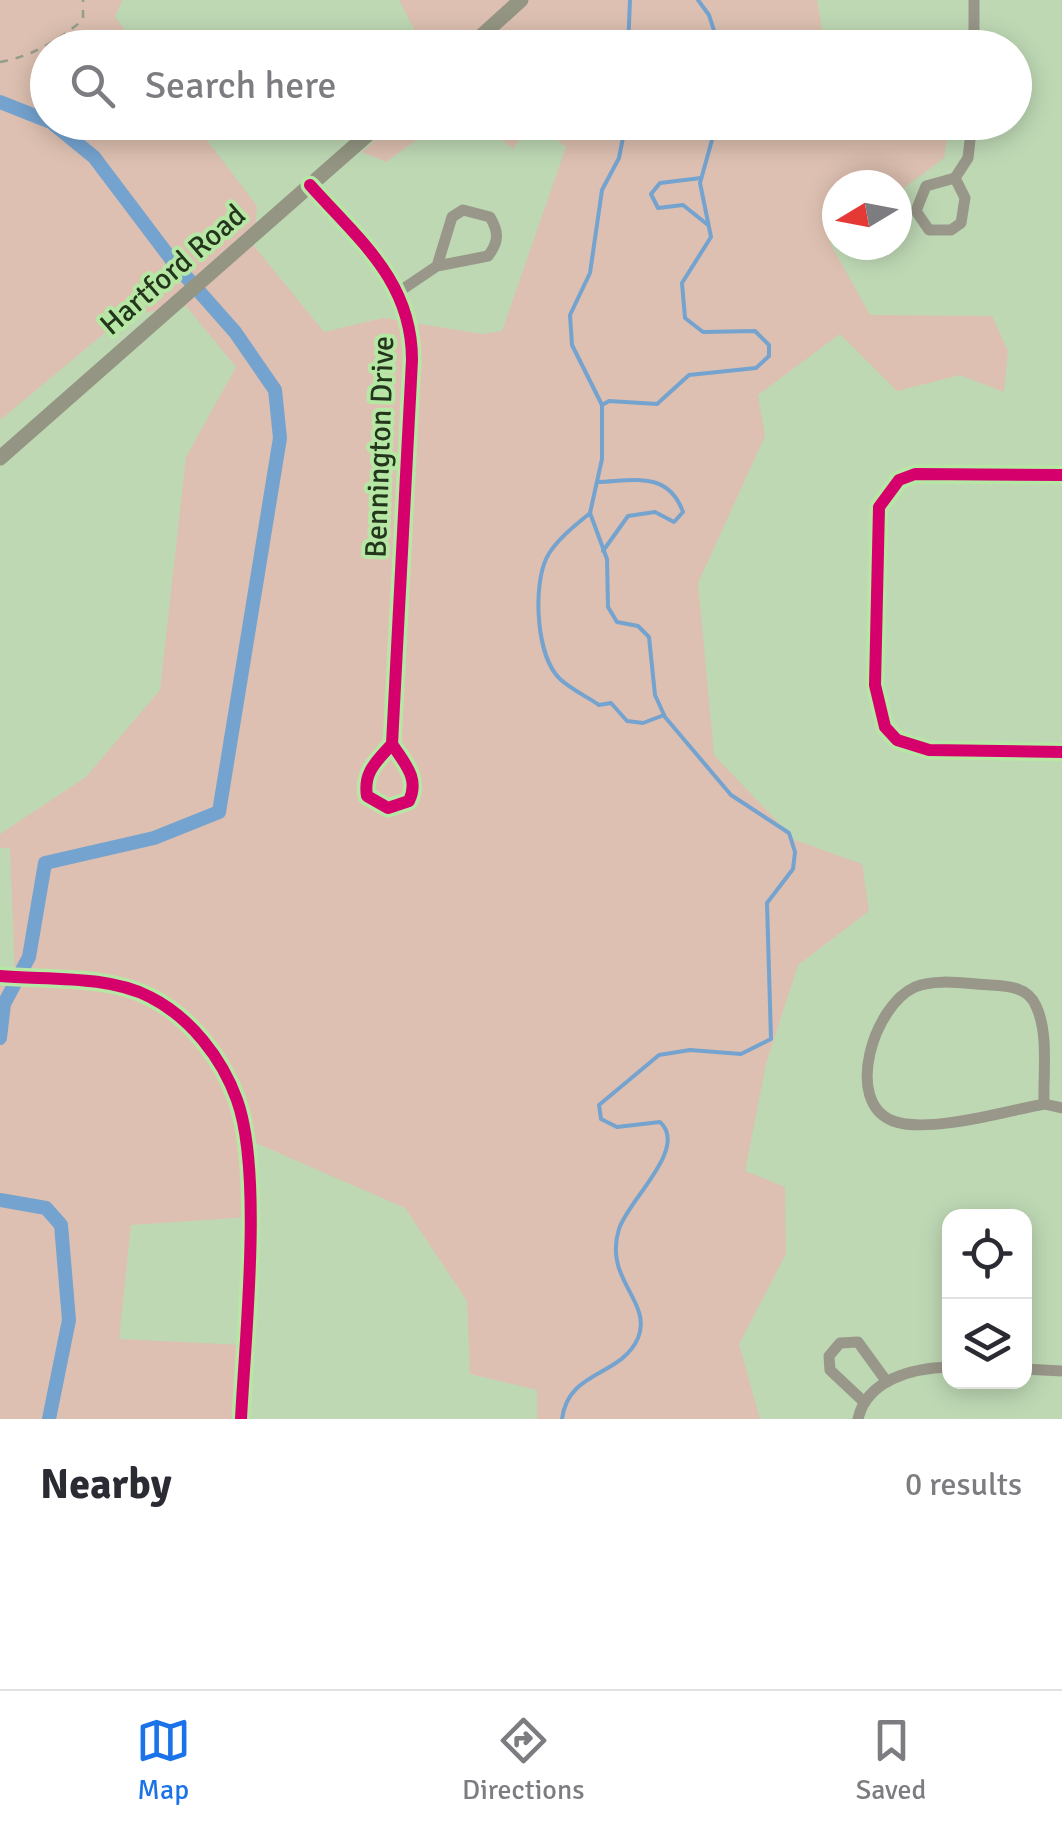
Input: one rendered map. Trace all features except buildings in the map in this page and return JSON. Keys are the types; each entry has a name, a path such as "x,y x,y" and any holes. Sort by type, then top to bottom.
{"street":[{"path":"488,30 521,0"},
{"path":"974,0 974,30"},
{"name":"Hartford Road","path":"0,458 361,140"},
{"path":"954,178 965,198 961,223 951,230 929,230 916,211 918,198 926,186 954,178 968,158 970,140"},
{"name":"Bennington Drive","path":"310,185 400,292 410,322 412,360 392,744 413,776 414,791 408,801 388,808 367,796 364,784 369,770 392,744"},
{"path":"400,292 438,266 488,256 497,244 497,228 490,217 463,210 452,218 438,266"},
{"path":"1062,474 939,473 899,480 878,507 877,631 878,700 885,727 897,740 929,750 1062,752"},
{"path":"0,976 124,987 149,996 189,1025 228,1077 242,1116 247,1164 241,1419"},
{"path":"1044,1104 1038,1009 1028,994 1018,989 952,983 915,987 885,1012 875,1030 868,1066 870,1086 880,1112 891,1121 924,1124 1044,1104 1062,1108"},
{"path":"863,1401 830,1370 829,1356 840,1343 858,1342 888,1382"},
{"path":"858,1419 863,1401 888,1382 942,1369"},
{"path":"1032,1370 1062,1371"}],"path":[{"path":"71,30 83,20 83,0"},
{"path":"0,62 30,55"}],"shaded area":[{"path":"0,0 122,0 115,17 125,30 30,30 30,140 207,140 257,206 254,246 324,332 383,318 482,334 502,331 566,147 557,140 947,140 944,158 912,182 912,170 822,170 822,260 839,260 870,315 992,316 1008,351 1004,392 960,375 897,391 840,334 758,395 765,436 698,583 714,755 795,840 862,864 869,911 798,965 766,1064 745,1171 785,1187 786,1254 739,1344 760,1419 537,1419 537,1390 470,1374 467,1301 405,1208 251,1141 250,1217 131,1225 119,1339 243,1345 239,1419 0,1419 0,979 15,979 10,848 0,848 0,834 86,777 160,690 186,457 236,367 186,306 125,316 0,420"},
{"path":"399,0 817,0 822,30 414,30"},
{"path":"376,140 416,140 386,162 362,152"},
{"path":"502,140 519,140 513,149"}],"waterway":[{"path":"629,30 630,0"},
{"path":"698,0 714,30"},
{"path":"0,102 30,114"},
{"path":"0,1038 4,1004 29,957 45,863 154,838 219,812 280,438 275,390 235,332 174,263 94,157 73,140"},
{"path":"562,1419 574,1391 620,1360 638,1338 639,1313 617,1262 616,1247 625,1217 654,1174 667,1146 667,1133 660,1122 617,1127 601,1119 599,1105 659,1055 690,1050 741,1054 771,1039 767,903 793,869 795,852 789,833 731,795 665,717 655,695 649,637 638,626 617,622 608,607 607,559 590,513 602,459 602,405 572,345 570,315 590,273 602,190 619,158 622,140"},
{"path":"602,405 609,401 657,404 689,375 756,368 769,356 769,345 755,331 703,332 685,318 682,283 711,237 700,183 712,140"},
{"path":"701,178 660,183 651,194 658,208 683,205 708,225"},
{"path":"598,482 636,480 658,484 668,489 683,512 674,522 655,512 628,516 603,551"},
{"path":"589,514 554,546 542,572 538,604 546,655 560,679 599,705 611,703 627,721 643,723 664,715"},
{"path":"0,1200 46,1208 61,1225 69,1320 49,1419"}],"cycle path":[{"path":"310,185 364,244 393,284 410,332 412,360 392,744 413,785 409,801 388,808 367,796 366,788 372,767 392,744"},
{"path":"1062,475 915,474 899,480 879,507 875,685 885,727 897,740 929,750 1062,752"},
{"path":"0,976 96,982 150,997 191,1027 223,1069 237,1100 249,1169 250,1256 241,1419"}]}
